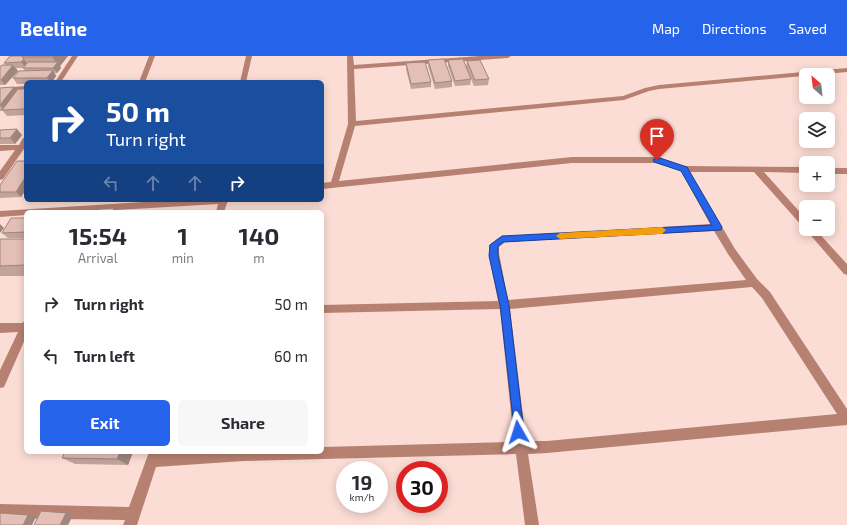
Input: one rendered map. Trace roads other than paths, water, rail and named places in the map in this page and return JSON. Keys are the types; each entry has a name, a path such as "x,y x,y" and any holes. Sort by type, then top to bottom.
{"street":[{"path":"59,80 75,56"},
{"path":"143,80 152,56"},
{"path":"243,80 249,56"},
{"path":"334,185 352,124 350,56"},
{"path":"351,67 508,56"},
{"path":"352,124 624,98 659,86 847,70"},
{"path":"0,90 24,88"},
{"path":"0,177 24,143"},
{"path":"0,148 21,147"},
{"path":"324,186 572,160 657,160 684,169 799,170"},
{"path":"324,453 547,447 847,419 766,295 752,282 684,169"},
{"path":"756,169 799,217"},
{"path":"835,171 847,172"},
{"path":"85,210 195,202"},
{"path":"0,214 24,212"},
{"path":"532,525 520,448 504,305 494,256 494,245 502,239 718,227"},
{"path":"816,236 847,271"},
{"path":"324,309 504,305 752,282"},
{"path":"0,328 24,326"},
{"path":"0,383 24,330"},
{"path":"0,511 132,519 154,457 283,454"}]}
